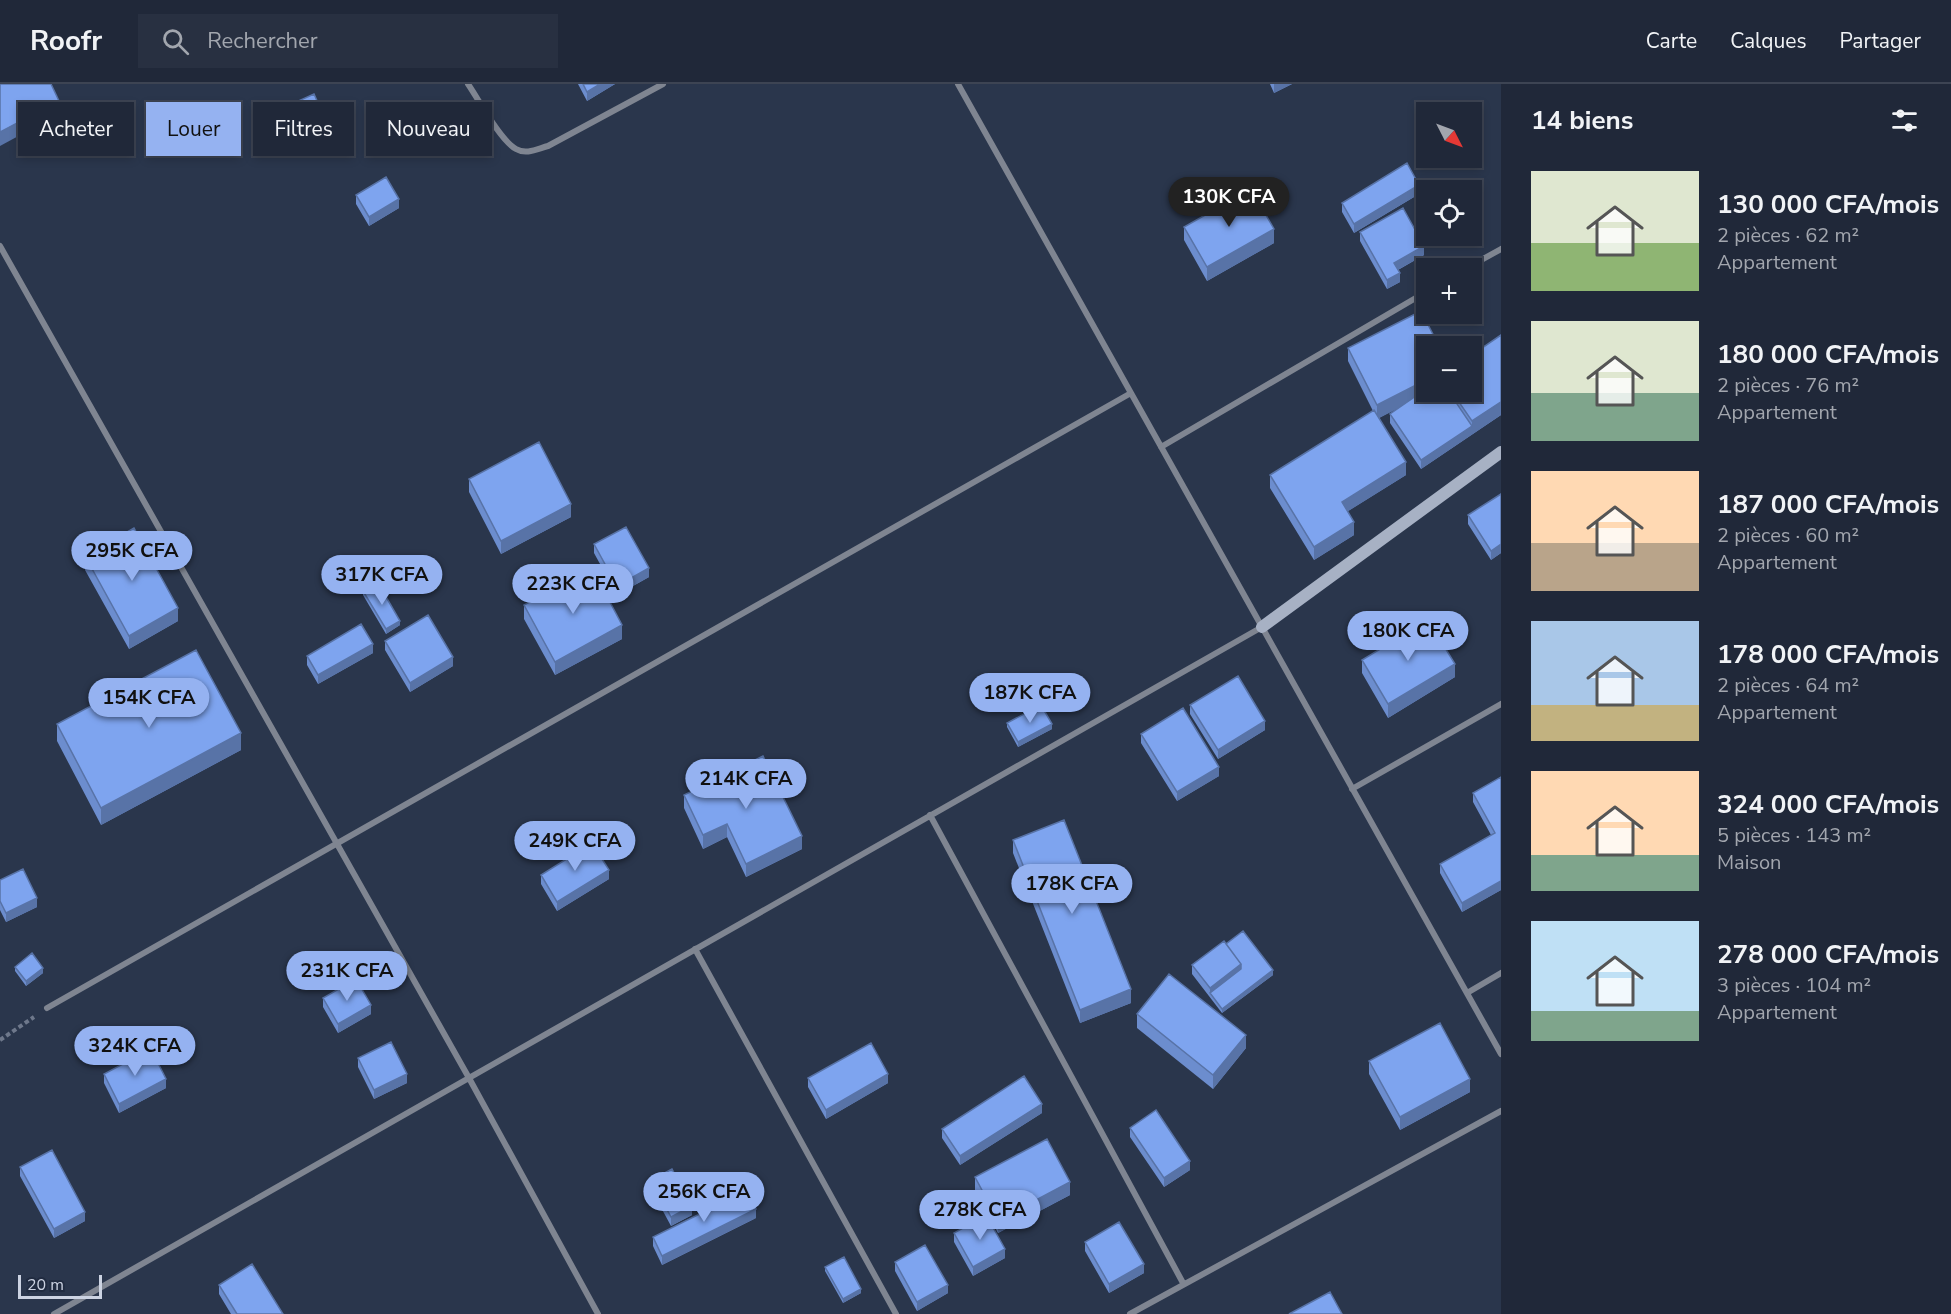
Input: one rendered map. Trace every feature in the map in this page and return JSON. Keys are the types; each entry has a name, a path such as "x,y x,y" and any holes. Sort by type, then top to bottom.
{"street":[{"path":"468,84 506,139 516,149 528,152 548,146 663,84"},
{"path":"958,84 1501,1054"},
{"path":"0,246 469,1078 598,1314"},
{"path":"1482,260 1501,249"},
{"path":"1161,447 1416,298"},
{"path":"47,1008 1131,393"},
{"path":"54,1314 1262,627 1501,452"},
{"path":"1352,789 1501,704"},
{"path":"930,816 1183,1283"},
{"path":"695,949 896,1314"},
{"path":"1467,993 1501,973"},
{"path":"1130,1314 1501,1111"}],"path":[{"path":"0,1040 47,1008"}],"building":[{"path":"0,84 51,84 59,101 18,102 18,123 0,132"},
{"path":"583,84 600,84 587,92"},
{"path":"314,94 318,102 296,102"},
{"path":"1407,163 1416,180 1416,187 1354,224 1342,203"},
{"path":"386,177 399,199 369,217 356,195"},
{"path":"1251,189 1274,229 1207,267 1184,227"},
{"path":"1403,208 1416,232 1416,246 1424,246 1394,263 1400,273 1387,280 1360,232"},
{"path":"1416,314 1416,324 1428,324 1434,336 1416,336 1416,385 1377,405 1348,348"},
{"path":"1501,335 1501,402 1472,421 1459,402 1482,402 1482,348"},
{"path":"1416,396 1416,402 1456,402 1472,426 1421,460 1390,414"},
{"path":"1374,410 1406,462 1342,502 1354,522 1314,547 1270,475"},
{"path":"539,442 571,504 501,541 469,479"},
{"path":"1501,494 1501,544 1491,551 1468,515"},
{"path":"626,527 649,568 617,586 594,544"},
{"path":"134,528 178,608 129,636 85,556"},
{"path":"592,568 622,625 555,662 524,605"},
{"path":"378,583 400,621 386,629 363,591"},
{"path":"428,615 453,657 410,683 385,641"},
{"path":"1428,620 1455,664 1388,704 1362,660"},
{"path":"361,624 373,644 318,675 307,656"},
{"path":"196,650 241,733 101,808 57,724"},
{"path":"1238,676 1265,721 1218,750 1190,705"},
{"path":"1041,705 1052,724 1018,742 1007,723"},
{"path":"1183,708 1219,767 1177,792 1141,734"},
{"path":"763,756 802,836 746,864 727,824 703,835 684,795"},
{"path":"1501,777 1501,881 1462,903 1440,864 1495,833 1473,793"},
{"path":"1064,820 1131,989 1080,1010 1013,840"},
{"path":"592,843 609,870 557,902 541,875"},
{"path":"23,869 37,898 6,913 0,901 0,880"},
{"path":"1243,931 1273,970 1222,1009 1210,993 1241,969 1241,964 1226,944"},
{"path":"1224,941 1241,964 1210,988 1192,965"},
{"path":"32,953 43,968 26,981 15,967"},
{"path":"1169,974 1246,1035 1213,1075 1137,1014"},
{"path":"356,979 371,1005 338,1024 323,998"},
{"path":"1440,1023 1470,1079 1400,1117 1369,1061"},
{"path":"391,1042 407,1074 374,1090 358,1058"},
{"path":"871,1043 888,1074 826,1110 808,1078"},
{"path":"151,1049 166,1079 119,1104 104,1074"},
{"path":"1024,1076 1042,1104 960,1156 942,1129"},
{"path":"1156,1110 1190,1161 1164,1178 1130,1128"},
{"path":"1047,1139 1070,1182 998,1220 975,1177"},
{"path":"52,1150 85,1212 54,1229 20,1167"},
{"path":"672,1169 692,1206 671,1217 651,1180"},
{"path":"746,1191 756,1209 662,1256 653,1237"},
{"path":"986,1215 1005,1249 973,1267 954,1233"},
{"path":"1119,1222 1144,1264 1109,1284 1085,1242"},
{"path":"925,1245 948,1285 917,1302 895,1262"},
{"path":"844,1257 861,1289 843,1299 825,1267"},
{"path":"252,1264 283,1314 237,1314 219,1285"},
{"path":"1330,1292 1342,1314 1289,1314"}]}
